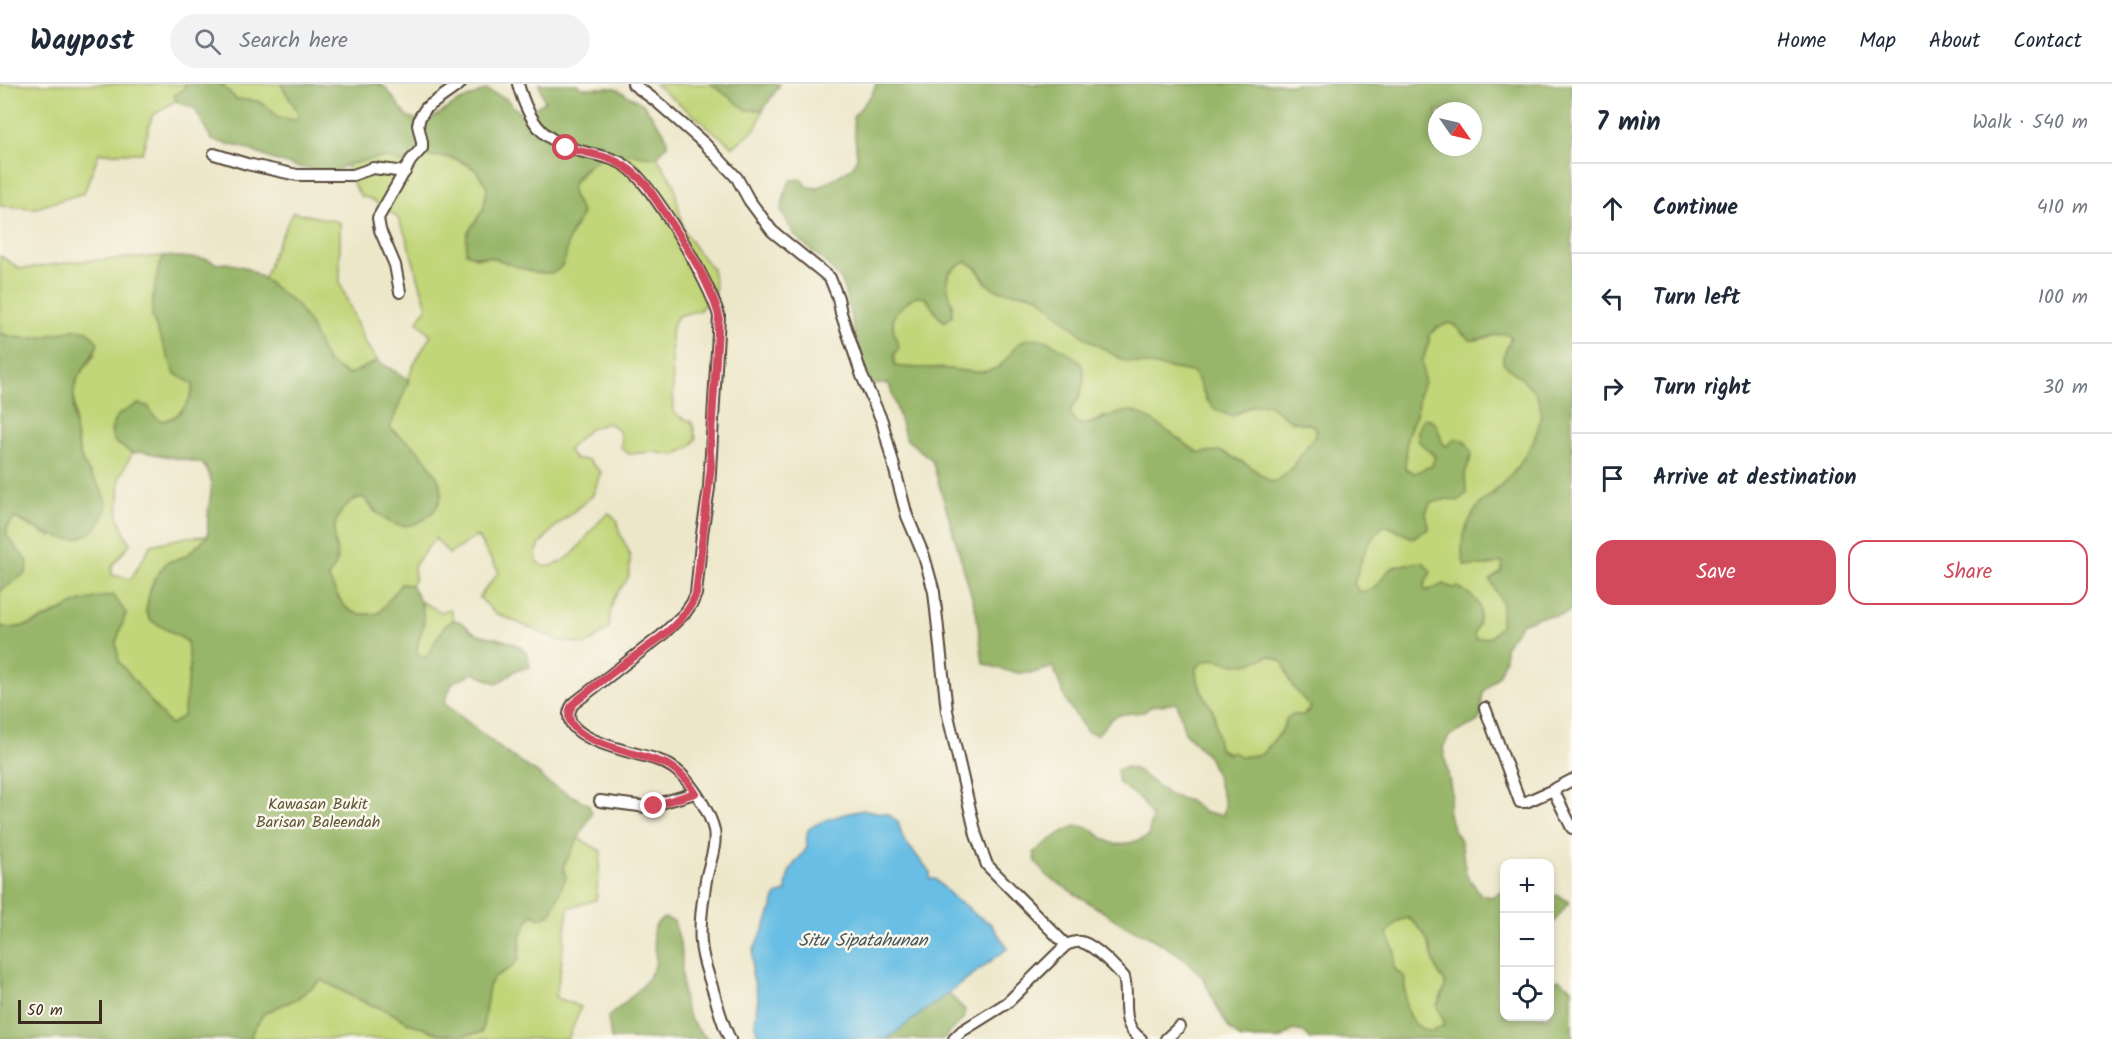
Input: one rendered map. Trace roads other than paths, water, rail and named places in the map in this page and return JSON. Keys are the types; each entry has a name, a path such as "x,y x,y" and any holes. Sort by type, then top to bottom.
{"street":[{"path":"400,292 395,265 378,222 382,210 422,148 418,125 420,117 426,108 460,84"},
{"path":"518,84 533,119 549,139 566,148 621,162 647,186 702,276 719,316 709,488 696,594 685,613 661,636 573,704 568,710 568,717 573,727 588,738 671,766 688,782 707,813 714,832 700,942 720,1017 730,1039"},
{"path":"633,84 705,144 737,178 749,200 772,231 830,278 862,376 882,421 907,516 927,565 934,592 947,711 982,854 987,866 1066,945"},
{"path":"214,154 297,175 352,175 373,168 405,172"},
{"path":"1485,708 1520,802 1526,802 1556,784 1572,780"},
{"path":"1556,784 1572,828"},
{"path":"600,801 647,807 695,793"},
{"path":"954,1039 962,1031 1006,1003 1066,945 1075,942 1083,942 1091,947 1124,977 1128,1021 1133,1037"},
{"path":"1166,1039 1179,1027"}],"water":[{"name":"Situ Sipatahunan","path":"864,810 888,814 898,822 903,839 930,872 930,879 935,879 957,901 990,923 1008,948 887,1039 758,1039 755,1022 758,998 752,973 753,952 776,895 786,892 789,872 807,848 809,829 827,820"}],"park label":[{"name":"Kawasan Bukit Barisan Baleendah","path":"318,813"}]}
